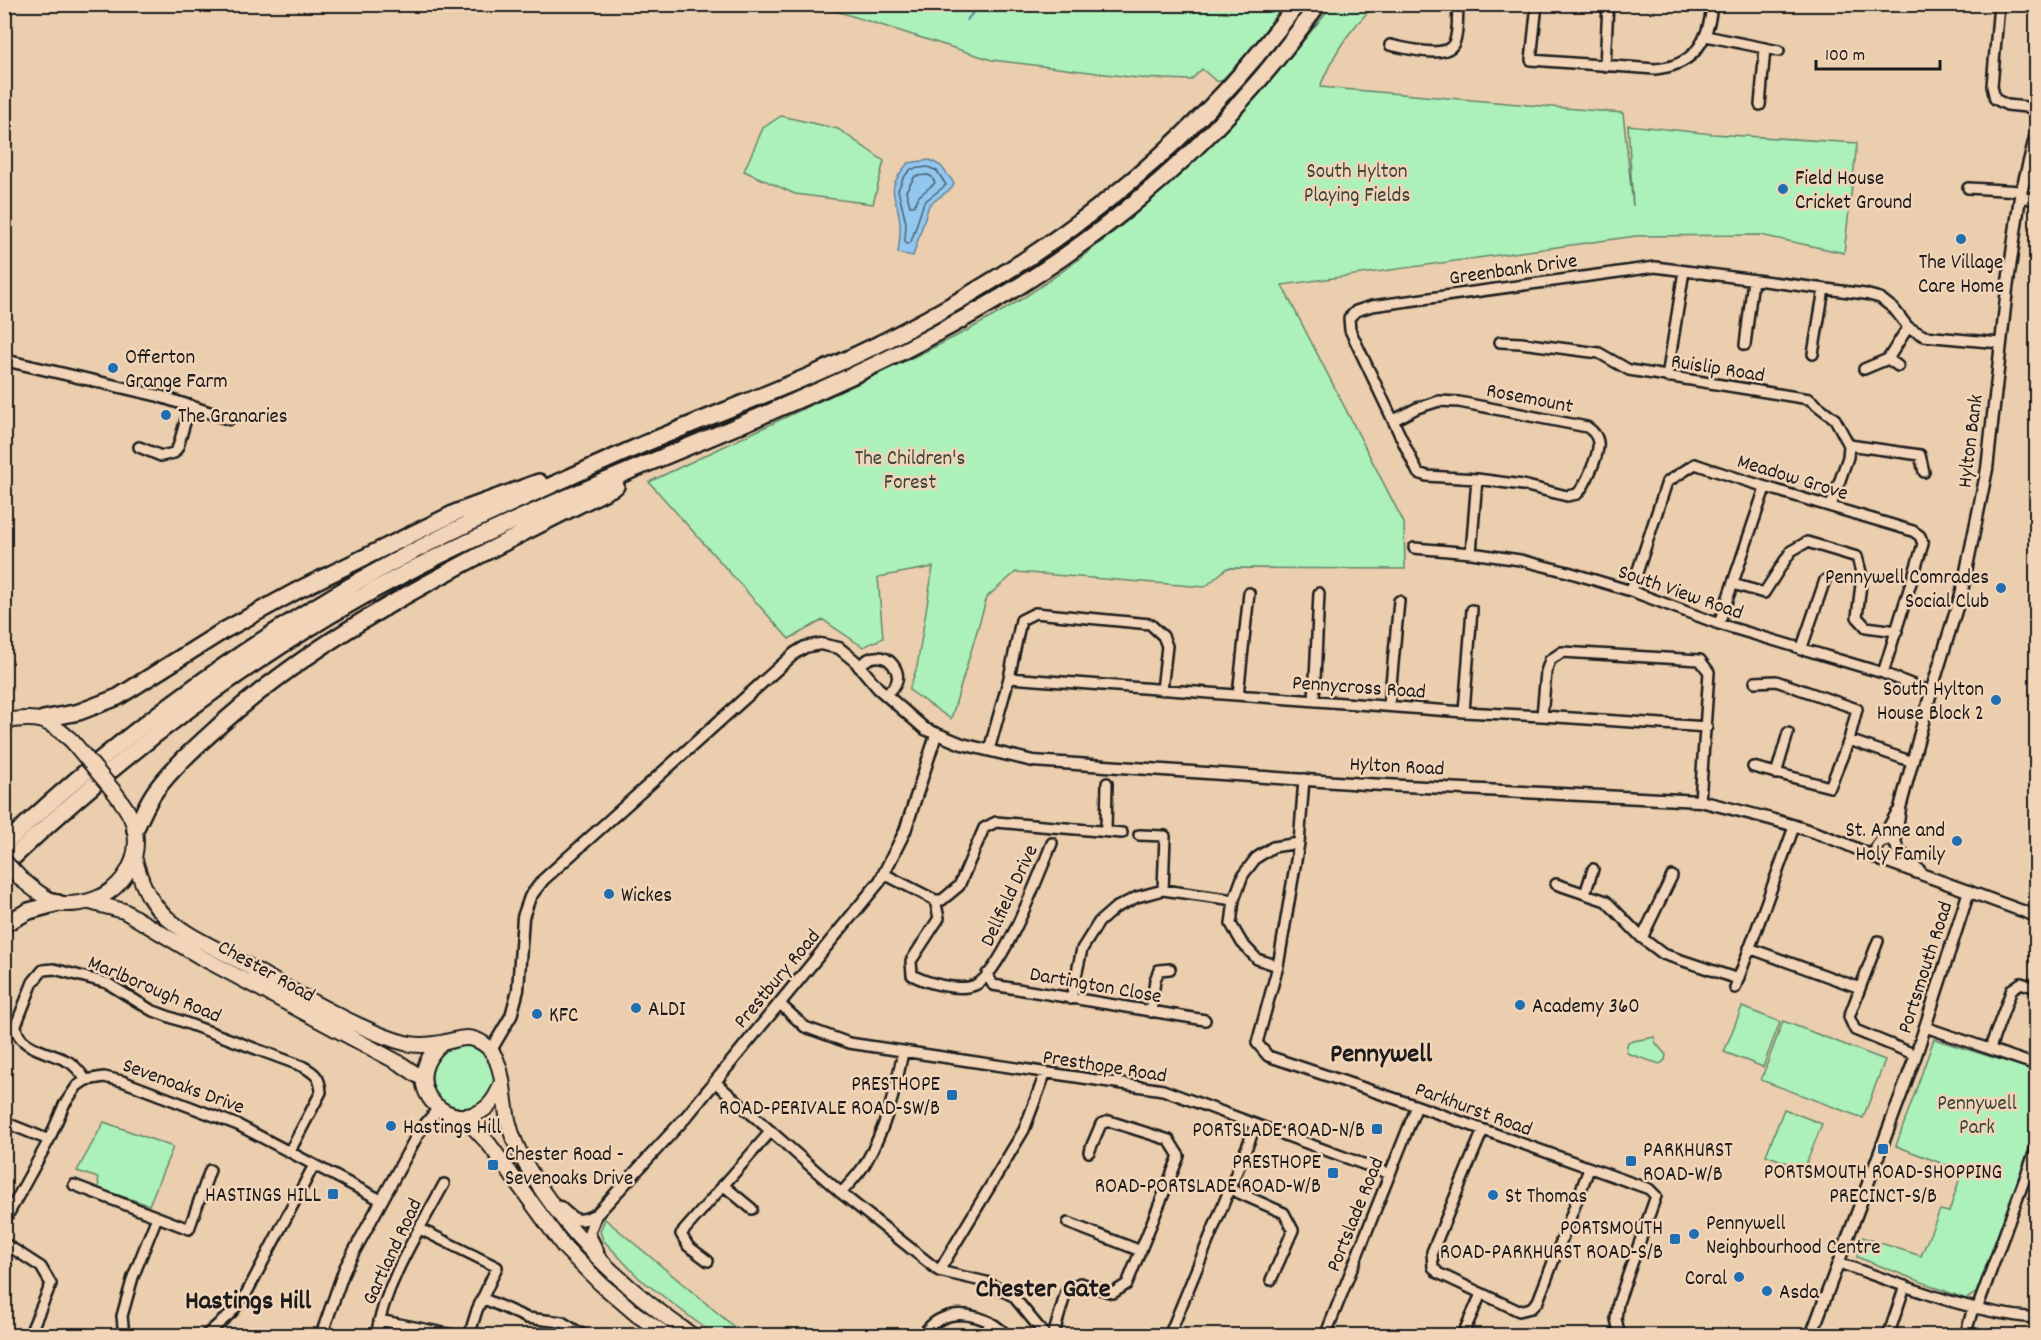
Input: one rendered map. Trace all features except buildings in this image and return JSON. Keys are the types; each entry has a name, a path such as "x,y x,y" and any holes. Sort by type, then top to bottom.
{"highway":[{"path":"4,845 50,802 118,745 191,690 257,643 394,562 480,519 644,444 805,378 887,340 987,285 1028,259 1103,205 1171,146 1241,74 1297,4"},
{"path":"4,866 59,813 146,741 223,683 288,641 416,568 546,505 714,436 897,354 996,300 1076,248 1117,217 1186,157 1279,57 1318,4"},
{"path":"135,830 156,790 195,748 252,697 299,663 357,624 437,580 714,436"},
{"path":"43,719 80,712 118,697 223,631 310,584 457,512 644,444"},
{"path":"4,924 29,911 58,903"}],"main road":[{"path":"4,721 25,718 43,719 57,728 72,741 126,807 135,830 134,857 125,876 116,888 90,902 58,903 39,894 4,861"},
{"name":"Chester Road","path":"134,857 149,898 176,925 336,1015 406,1043 421,1045 441,1043 457,1038 474,1039 491,1050"},
{"name":"Chester Road","path":"90,902 124,911 199,956 401,1064 423,1079 429,1098 439,1108"},
{"path":"423,1079 425,1064 431,1053 441,1043"},
{"path":"491,1050 501,1072 509,1125 523,1160 537,1182 567,1224 609,1269 647,1302 693,1335"},
{"path":"439,1108 449,1115 463,1116 484,1110 497,1095 501,1082"},
{"path":"463,1116 489,1144 564,1247 629,1308 668,1335"}],"street":[{"path":"1390,45 1442,53 1450,50 1456,34 1458,4"},
{"path":"1537,4 1531,60 1655,69 1672,68 1688,59 1706,36 1711,25 1712,4"},
{"path":"1605,66 1608,4"},
{"path":"1999,4 1992,86 1995,99 2007,105 2037,108"},
{"path":"1706,36 1779,51"},
{"path":"1760,105 1765,48"},
{"name":"Hylton Bank","path":"1900,808 1931,692 1962,591 1988,469 2000,343 2021,194 2037,134"},
{"path":"1968,188 2021,194 2037,200"},
{"name":"Greenbank Drive","path":"1577,494 1567,495 1522,485 1478,479 1427,476 1418,473 1350,330 1349,318 1356,310 1372,306 1655,267 1865,294 1880,298 1894,309 1908,327 1924,336 2000,343"},
{"path":"1667,377 1684,271"},
{"path":"1745,345 1753,280"},
{"path":"1813,354 1824,289"},
{"path":"1864,369 1888,359 1908,327"},
{"name":"Ruislip Road","path":"1500,342 1599,353 1629,370 1809,399 1835,419 1849,445"},
{"path":"1888,359 1898,366"},
{"path":"4,360 109,383 189,405 229,419"},
{"name":"Rosemount","path":"1394,420 1417,408 1439,401 1459,402 1587,427 1594,432 1599,446 1585,483 1577,494"},
{"path":"139,447 161,456 174,453 178,447 189,405"},
{"path":"1831,506 1848,457 1849,445 1920,455 1924,472"},
{"name":"Meadow Grove","path":"1631,591 1667,482 1695,464 1765,488 1912,531 1920,536 1923,544 1897,632"},
{"path":"1472,553 1478,479"},
{"path":"1719,624 1765,488"},
{"path":"1733,584 1764,593 1791,551 1808,542 1857,557 1862,576 1857,617 1866,627 1897,632 1883,673"},
{"name":"South View Road","path":"1414,548 1520,560 1631,591 1719,624 1883,673 1931,692"},
{"path":"1801,650 1826,580"},
{"path":"1238,695 1249,593"},
{"path":"1314,700 1319,593"},
{"path":"1389,705 1399,601"},
{"path":"1464,712 1473,610"},
{"path":"989,750 1009,678 1021,620 1035,613 1150,624 1163,636 1167,646 1162,690"},
{"path":"491,1050 511,1016 518,990 523,917 530,897 543,880 795,653 805,647 820,644 839,648 884,693 925,729 936,735"},
{"path":"1542,716 1548,666 1551,660 1562,652 1700,660 1709,672 1707,727 1700,801"},
{"path":"860,667 869,658 876,656 883,657 894,665 897,671 896,685 892,690 884,693"},
{"name":"Pennycross Road","path":"1009,678 1464,712 1707,727"},
{"path":"1753,767 1830,787 1849,740 1857,709 1776,681 1755,682"},
{"path":"1776,774 1788,733"},
{"name":"Hylton Road","path":"936,735 1033,761 1700,801 1854,846 1885,861 2037,916"},
{"name":"Prestbury Road","path":"596,1215 715,1082 874,890 905,831 936,735"},
{"path":"1849,740 1913,762"},
{"path":"1299,843 1273,847 1256,858 1243,875 1234,900 1231,924 1242,943 1257,960 1278,966 1299,843 1304,779"},
{"path":"1106,830 1107,783"},
{"path":"1900,808 1895,858 1885,861 1876,851 1900,808"},
{"path":"884,874 935,900 942,900 959,886 984,828 996,822 1122,833"},
{"path":"1556,884 1606,901 1642,939 1663,954 1736,983 1794,828"},
{"path":"1139,835 1165,836 1163,890"},
{"path":"1880,843 1887,840 1896,847"},
{"name":"Dellfield Drive","path":"935,900 939,918 911,961 912,975 926,982 962,988 976,985 987,974 1020,921 1052,843"},
{"name":"Hylton Road","path":"1854,846 1880,843"},
{"name":"Hylton Road","path":"1896,847 1923,874"},
{"path":"1585,894 1593,868"},
{"path":"1642,939 1672,876"},
{"path":"1071,999 1082,950 1099,922 1115,908 1163,890 1234,900"},
{"name":"Portsmouth Road","path":"1811,1335 1916,1055 1970,891"},
{"name":"Portsmouth Road","path":"1878,941 1849,1017 1855,1030 1916,1055"},
{"path":"1749,948 1860,988"},
{"name":"Parkhurst Road","path":"1278,966 1257,1043 1268,1056 1417,1106 1649,1189 1656,1196 1618,1303 1616,1319 1620,1335"},
{"name":"Marlborough Road","path":"86,1080 67,1060 28,1045 16,1033 16,1025 33,982 44,970 54,969 107,983 152,1010 302,1066 316,1074 321,1092 290,1151"},
{"path":"1151,1012 1158,970 1170,969"},
{"name":"Dartington Close","path":"987,974 993,985 1205,1020"},
{"path":"1990,1048 2012,989 2021,983 2037,988"},
{"name":"Presthope Road","path":"780,1004 805,1027 849,1043 1163,1090 1390,1174"},
{"path":"1926,1027 2037,1065"},
{"path":"841,1193 864,1166 882,1131 893,1100 903,1052"},
{"path":"939,1270 1024,1130 1045,1074"},
{"name":"Sevenoaks Drive","path":"86,1080 104,1077 122,1081 238,1125 381,1200"},
{"path":"4,1222 7,1210 50,1140 64,1105 77,1086 86,1080"},
{"path":"715,1082 841,1193 939,1270 986,1282 1013,1296 1046,1335"},
{"name":"Portslade Road","path":"1324,1335 1417,1106"},
{"path":"321,1335 345,1268 419,1132 439,1108"},
{"path":"1053,1335 1066,1292 1080,1283 1113,1293 1127,1284 1179,1156 1169,1140 1109,1121 1101,1124 1089,1152"},
{"path":"4,1122 50,1140"},
{"path":"1169,1335 1256,1125"},
{"path":"1483,1130 1432,1252 1433,1267 1438,1273 1519,1311 1531,1308 1538,1301 1589,1169"},
{"path":"708,1261 688,1246 681,1234 771,1131"},
{"path":"1965,1335 2037,1148"},
{"path":"205,1335 231,1313 245,1296 270,1244 314,1165"},
{"path":"74,1185 189,1229 210,1170"},
{"path":"537,1182 572,1218 585,1221 596,1215"},
{"name":"Gartland Road","path":"376,1335 379,1320 399,1268 444,1184"},
{"path":"723,1185 752,1209"},
{"path":"1230,1189 1284,1212 1293,1230 1271,1280"},
{"path":"596,1215 589,1233 591,1241 609,1269"},
{"path":"124,1335 122,1316 133,1277 157,1217"},
{"path":"1068,1223 1141,1251"},
{"path":"420,1229 497,1267 482,1298 469,1335"},
{"path":"4,1243 41,1266 51,1284 29,1335"},
{"path":"1839,1263 1975,1308 2037,1318"},
{"path":"1888,1335 1905,1286"},
{"path":"1462,1335 1481,1294"},
{"path":"482,1298 527,1318 562,1322 585,1335"},
{"path":"921,1335 943,1317 966,1314 990,1322 1007,1335"},
{"path":"379,1320 459,1335"},
{"path":"985,1335 990,1322"}],"green space":[{"path":"817,5 1283,5 1251,50 1221,81 1216,81 1202,69 1191,80 1138,78 992,60"},
{"name":"The Children's Forest","path":"1332,5 1375,5 1343,43 1320,87 1623,113 1633,206 1628,125 1713,134 1857,143 1844,253 1760,235 1636,236 1282,285 1404,523 1405,569 1227,568 1205,587 1016,572 987,597 951,719 909,690 917,667 933,567 878,577 883,638 863,647 823,620 789,639 649,482 961,333 1001,312 1065,269 1108,237 1189,166 1263,88"},
{"path":"781,116 838,129 884,161 873,204 795,194 744,171 763,128"},
{"path":"1742,1007 1780,1022 1763,1067 1724,1052"},
{"path":"1783,1021 1885,1060 1863,1118 1761,1080"},
{"path":"1655,1037 1655,1042 1666,1055 1665,1060 1660,1064 1626,1051 1628,1042"},
{"name":"Pennywell Park","path":"1934,1039 2036,1071 2036,1130 1986,1273 1976,1293 1966,1299 1857,1257 1862,1237 1921,1256 1940,1210 1949,1212 1962,1171 1896,1146"},
{"path":"457,1046 469,1046 485,1055 492,1065 494,1077 492,1089 485,1099 469,1108 457,1108 446,1103 437,1094 432,1083 432,1071 437,1060 446,1051"},
{"path":"1784,1109 1822,1124 1804,1169 1766,1155"},
{"path":"104,1122 173,1147 149,1205 99,1189 98,1178 77,1171"},
{"path":"605,1219 744,1335 714,1335 639,1278 603,1240 600,1231"}],"water":[{"path":"930,160 941,166 954,183 952,188 929,205 913,256 898,253 900,228 894,193 896,181 908,163"}],"waterway":[{"path":"967,20 980,4"}],"place":[{"name":"Field House Cricket Ground","path":"1783,189"},
{"name":"The Village Care Home","path":"1961,239"},
{"name":"Offerton Grange Farm","path":"113,368"},
{"name":"The Granaries","path":"166,415"},
{"name":"Pennywell Comrades Social Club","path":"2001,588"},
{"name":"South Hylton House Block 2","path":"1996,700"},
{"name":"St. Anne and Holy Family","path":"1957,841"},
{"name":"Wickes","path":"609,894"},
{"name":"Academy 360","path":"1520,1005"},
{"name":"ALDI","path":"636,1008"},
{"name":"KFC","path":"537,1014"},
{"name":"PRESTHOPE ROAD-PERIVALE ROAD-SW/B","path":"952,1095"},
{"name":"Hastings Hill","path":"391,1126"},
{"name":"PORTSLADE ROAD-N/B","path":"1377,1129"},
{"name":"PORTSMOUTH ROAD-SHOPPING PRECINCT-S/B","path":"1883,1149"},
{"name":"PARKHURST ROAD-W/B","path":"1631,1161"},
{"name":"Chester Road - Sevenoaks Drive","path":"493,1165"},
{"name":"PRESTHOPE ROAD-PORTSLADE ROAD-W/B","path":"1333,1173"},
{"name":"HASTINGS HILL","path":"333,1194"},
{"name":"St Thomas","path":"1493,1195"},
{"name":"Pennywell Neighbourhood Centre","path":"1694,1234"},
{"name":"PORTSMOUTH ROAD-PARKHURST ROAD-S/B","path":"1675,1239"},
{"name":"Coral","path":"1739,1277"},
{"name":"Asda","path":"1767,1291"}],"district":[{"name":"Pennywell","path":"1381,1052"},
{"name":"Chester Gate","path":"1043,1287"},
{"name":"Hastings Hill","path":"248,1299"}],"park label":[{"name":"South Hylton Playing Fields","path":"1357,182"}]}
